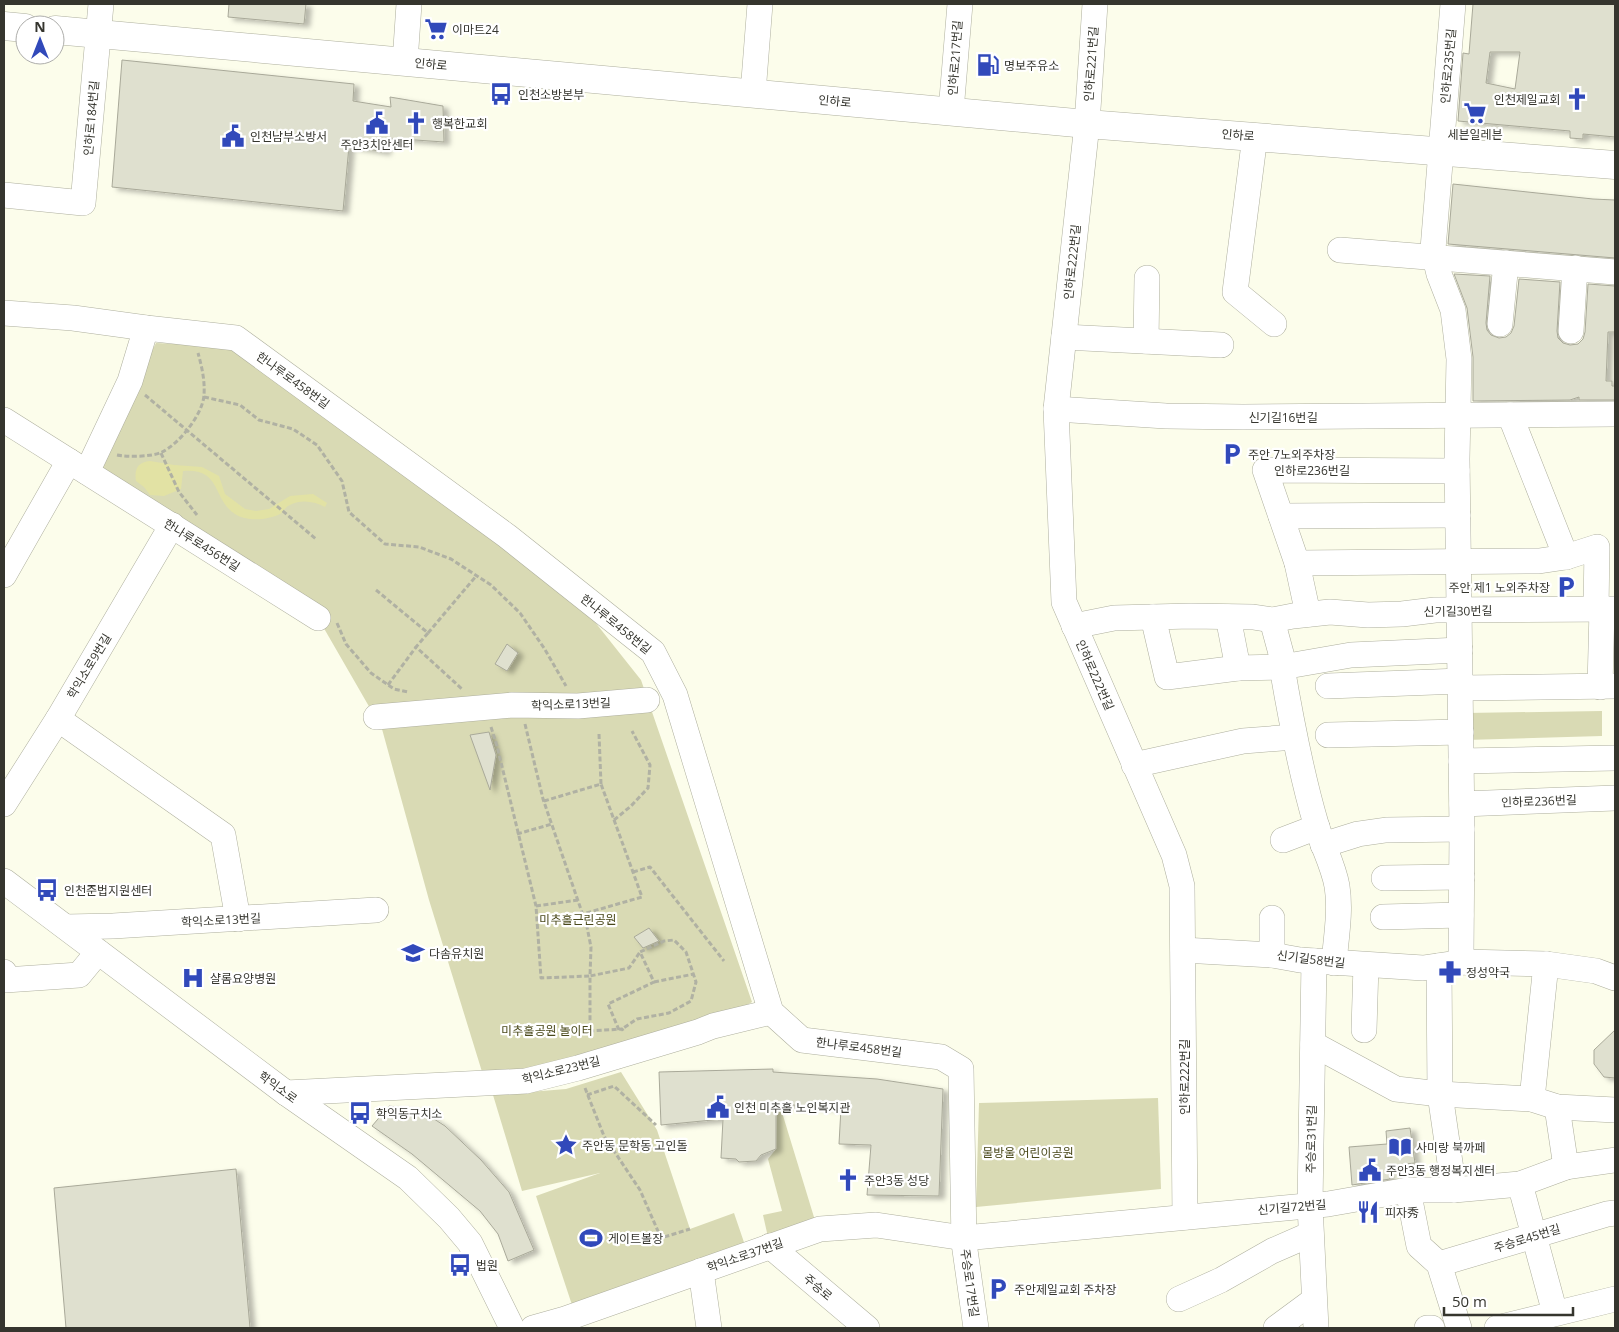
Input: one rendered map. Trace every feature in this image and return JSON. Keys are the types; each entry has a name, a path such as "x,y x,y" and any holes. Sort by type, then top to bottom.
{"main road":[{"name":"인하로","path":"65,31 1087,124 1255,136 1442,139 1615,165"}],"street":[{"name":"인하로184번길","path":"4,195 83,203 101,4"},
{"path":"405,62 409,4"},
{"path":"753,93 760,4"},
{"name":"인하로217번길","path":"951,111 960,4"},
{"name":"인하로221번길","path":"1087,124 1095,4"},
{"name":"인하로235번길","path":"1435,257 1433,249 1453,4"},
{"name":"인하로222번길","path":"1087,124 1056,409 1064,602 1174,855 1182,886 1185,1217"},
{"path":"1255,136 1235,292 1274,324"},
{"path":"1340,250 1615,272"},
{"path":"1435,257 1453,310 1459,359 1457,471 1462,761 1461,957 1464,962"},
{"path":"1500,324 1506,263"},
{"path":"1571,331 1575,268"},
{"path":"1146,341 1147,278"},
{"name":"한나루로458번길","path":"4,313 73,318 236,338 506,536 652,652 675,695 771,1012 802,1040 941,1057 961,1069 964,1238"},
{"path":"4,575 84,461 117,407 130,381 146,328"},
{"path":"1064,337 1221,345"},
{"name":"신기길16번길","path":"1056,409 1166,416 1242,417 1615,414"},
{"path":"1510,415 1566,557"},
{"name":"한나루로456번길","path":"4,420 84,461 172,525 318,618"},
{"name":"인하로236번길","path":"1308,614 1297,563 1265,470 1457,471"},
{"path":"1281,516 1458,515"},
{"name":"학익소로9번길","path":"4,804 58,719 172,525"},
{"path":"1297,563 1539,561 1566,557 1597,547 1604,609 1608,686 1328,686"},
{"name":"신기길30번길","path":"1074,626 1114,618 1228,617 1272,620 1330,612 1368,615 1402,614 1435,610 1604,609"},
{"path":"1153,617 1167,677 1238,668 1282,667 1351,655 1460,650"},
{"path":"1228,617 1238,668"},
{"path":"1272,620 1282,657 1282,667 1300,766 1307,785 1320,836 1331,861 1337,886 1338,906 1324,962"},
{"name":"학익소로13번길","path":"376,717 477,701 520,705 578,706 647,700"},
{"path":"58,719 223,835 238,919"},
{"path":"1328,735 1461,732"},
{"path":"1134,765 1243,741 1294,736"},
{"path":"1462,761 1615,758"},
{"name":"인하로236번길","path":"1462,804 1615,798"},
{"path":"1283,840 1386,830 1462,829"},
{"path":"1384,878 1462,877"},
{"name":"학익소로","path":"4,881 286,1093 408,1178 449,1218 470,1243 512,1328"},
{"name":"학익소로13번길","path":"66,927 376,910"},
{"path":"1383,917 1462,915"},
{"path":"1272,918 1272,955"},
{"name":"신기길58번길","path":"1183,950 1272,955 1300,960 1423,968 1464,962 1546,964 1596,971 1615,978"},
{"path":"4,972 5,980 79,975 98,952"},
{"name":"주승로31번길","path":"1316,1328 1310,1204 1312,1044 1324,962"},
{"path":"1532,1099 1546,964"},
{"path":"1364,1030 1366,965"},
{"path":"1439,966 1440,1094 1454,1190"},
{"name":"학익소로23번길","path":"286,1093 526,1081 578,1068 713,1026 771,1012"},
{"path":"1312,1044 1396,1090 1532,1099 1557,1107 1615,1110"},
{"path":"1557,1107 1566,1167"},
{"name":"신기길72번길","path":"964,1238 1310,1204 1328,1204 1408,1190 1454,1190 1520,1184 1566,1167 1615,1160"},
{"path":"1520,1184 1555,1313"},
{"path":"1408,1190 1419,1246 1439,1264 1459,1328"},
{"name":"주승로45번길","path":"1439,1264 1615,1213"},
{"name":"학익소로37번길","path":"533,1328 565,1319 820,1229 876,1225 964,1238"},
{"path":"1179,1299 1221,1280 1272,1251 1311,1234"},
{"name":"주승로17번길","path":"964,1238 976,1328"},
{"name":"주승로","path":"770,1246 867,1328"},
{"path":"700,1271 709,1328"},
{"path":"1497,1328 1615,1299"},
{"path":"1276,1328 1314,1300"},
{"path":"1427,1328 1432,1328"}],"path":[{"path":"84,461 161,453 178,440 193,423 204,397 203,373 197,350"},
{"path":"130,381 186,431 316,539"},
{"path":"204,397 240,405 259,420 293,429 317,445 342,481 349,512 385,544 419,547 452,560 490,585 520,613 544,648 578,706"},
{"path":"161,453 179,492"},
{"path":"388,685 416,647 477,575"},
{"path":"376,590 428,633"},
{"path":"416,647 477,701 497,746 536,906 541,978 590,976 629,968 640,952 664,941 674,940 686,952 696,982 691,1001 670,1013 636,1019 620,1029 590,1031 590,976 591,947 578,900 544,801 520,705"},
{"path":"614,820 632,806 648,788 650,765 632,731"},
{"path":"582,914 642,897 601,784 599,734"},
{"path":"544,801 601,784"},
{"path":"517,834 552,824"},
{"path":"633,872 650,867 724,961"},
{"path":"536,906 578,900"},
{"path":"640,952 654,982"},
{"path":"638,1049 620,1029 608,1004 654,982 694,974"},
{"path":"578,1068 604,1136 640,1190 661,1238 690,1230"},
{"path":"587,1095 614,1086 656,1125"}],"green space":[{"name":"미추홀근린공원","path":"185,341 241,349 587,612 641,680 752,1002 713,1026 607,1058 483,1075 429,900 382,729 318,618 87,472 156,343 177,344"},
{"path":"1602,711 1602,736 1466,740 1466,713"},
{"path":"621,1072 657,1130 690,1229 734,1213 748,1254 572,1305 536,1196 600,1173 522,1191 493,1095 566,1089"},
{"path":"777,1096 817,1227 770,1246 763,1215 782,1211 768,1159 776,1149"},
{"name":"물방울 어린이공원","path":"1158,1098 1161,1189 976,1207 979,1103"}],"shaded area":[{"path":"150,461 202,467 219,476 225,494 245,509 256,511 269,509 290,496 313,494 327,503 325,507 312,502 297,502 288,506 281,513 264,519 240,517 228,508 211,479 195,471 183,471 181,489 164,496 150,495 136,481 136,470 142,463"}],"building":[{"path":"229,4 306,4 304,24 228,17"},
{"path":"1473,4 1615,4 1615,137 1583,134 1583,139 1570,138 1570,131 1458,121 1463,53 1469,54","holes":["1490,52 1520,52 1515,89 1486,83"]},
{"name":"인천남부소방서","path":"122,60 354,84 353,101 391,107 390,97 443,106 444,142 387,138 385,152 349,146 343,211 112,187"},
{"path":"1453,184 1615,200 1615,258 1448,244"},
{"path":"1454,274 1490,276 1487,330 1491,335 1499,338 1506,337 1511,333 1514,326 1519,279 1560,282 1558,338 1563,343 1570,345 1578,344 1583,339 1588,284 1615,286 1615,332 1608,332 1606,381 1612,381 1612,386 1615,386 1615,400 1579,400 1579,397 1570,400 1473,401 1473,357 1467,308"},
{"path":"507,644 518,653 507,671 495,664"},
{"path":"489,732 496,755 490,790 470,735"},
{"path":"649,928 659,941 643,948 634,937"},
{"path":"1615,1030 1615,1078 1604,1077 1594,1064 1594,1050"},
{"path":"773,1069 773,1072 877,1079 943,1089 939,1196 867,1195 871,1145 839,1144 841,1108 776,1104 776,1149 761,1155 756,1161 739,1162 736,1159 721,1158 723,1119 661,1125 659,1072"},
{"path":"389,1106 420,1110 445,1126 481,1160 509,1192 534,1250 508,1261 498,1234 480,1211 412,1154 372,1126"},
{"path":"1410,1128 1415,1163 1405,1164 1403,1173 1388,1167 1390,1179 1352,1185 1349,1147 1387,1144 1386,1131"},
{"path":"236,1169 250,1328 66,1328 54,1188"}],"place":[{"name":"이마트24","path":"436,29"},
{"name":"명보주유소","path":"988,65"},
{"name":"인천소방본부","path":"501,94"},
{"name":"인천제일교회","path":"1577,99"},
{"name":"세븐일레븐","path":"1475,113"},
{"name":"주안3치안센터","path":"377,123"},
{"name":"행복한교회","path":"416,123"},
{"name":"인천남부소방서","path":"233,136"},
{"name":"주안 7노외주차장","path":"1232,454"},
{"name":"주안 제1 노외주차장","path":"1566,587"},
{"name":"인천준법지원센터","path":"47,890"},
{"name":"다솜유치원","path":"413,953"},
{"name":"정성약국","path":"1450,972"},
{"name":"샬롬요양병원","path":"193,978"},
{"name":"인천 미추홀 노인복지관","path":"718,1107"},
{"name":"학익동구치소","path":"360,1113"},
{"name":"주안동 문학동 고인돌","path":"566,1145"},
{"name":"사미랑 북까페","path":"1400,1147"},
{"name":"주안3동 행정복지센터","path":"1370,1170"},
{"name":"주안3동 성당","path":"848,1180"},
{"name":"피자秀","path":"1368,1212"},
{"name":"게이트볼장","path":"591,1238"},
{"name":"법원","path":"460,1265"},
{"name":"주안제일교회 주차장","path":"998,1289"}],"park label":[{"name":"미추홀공원 놀이터","path":"547,1030"}]}
